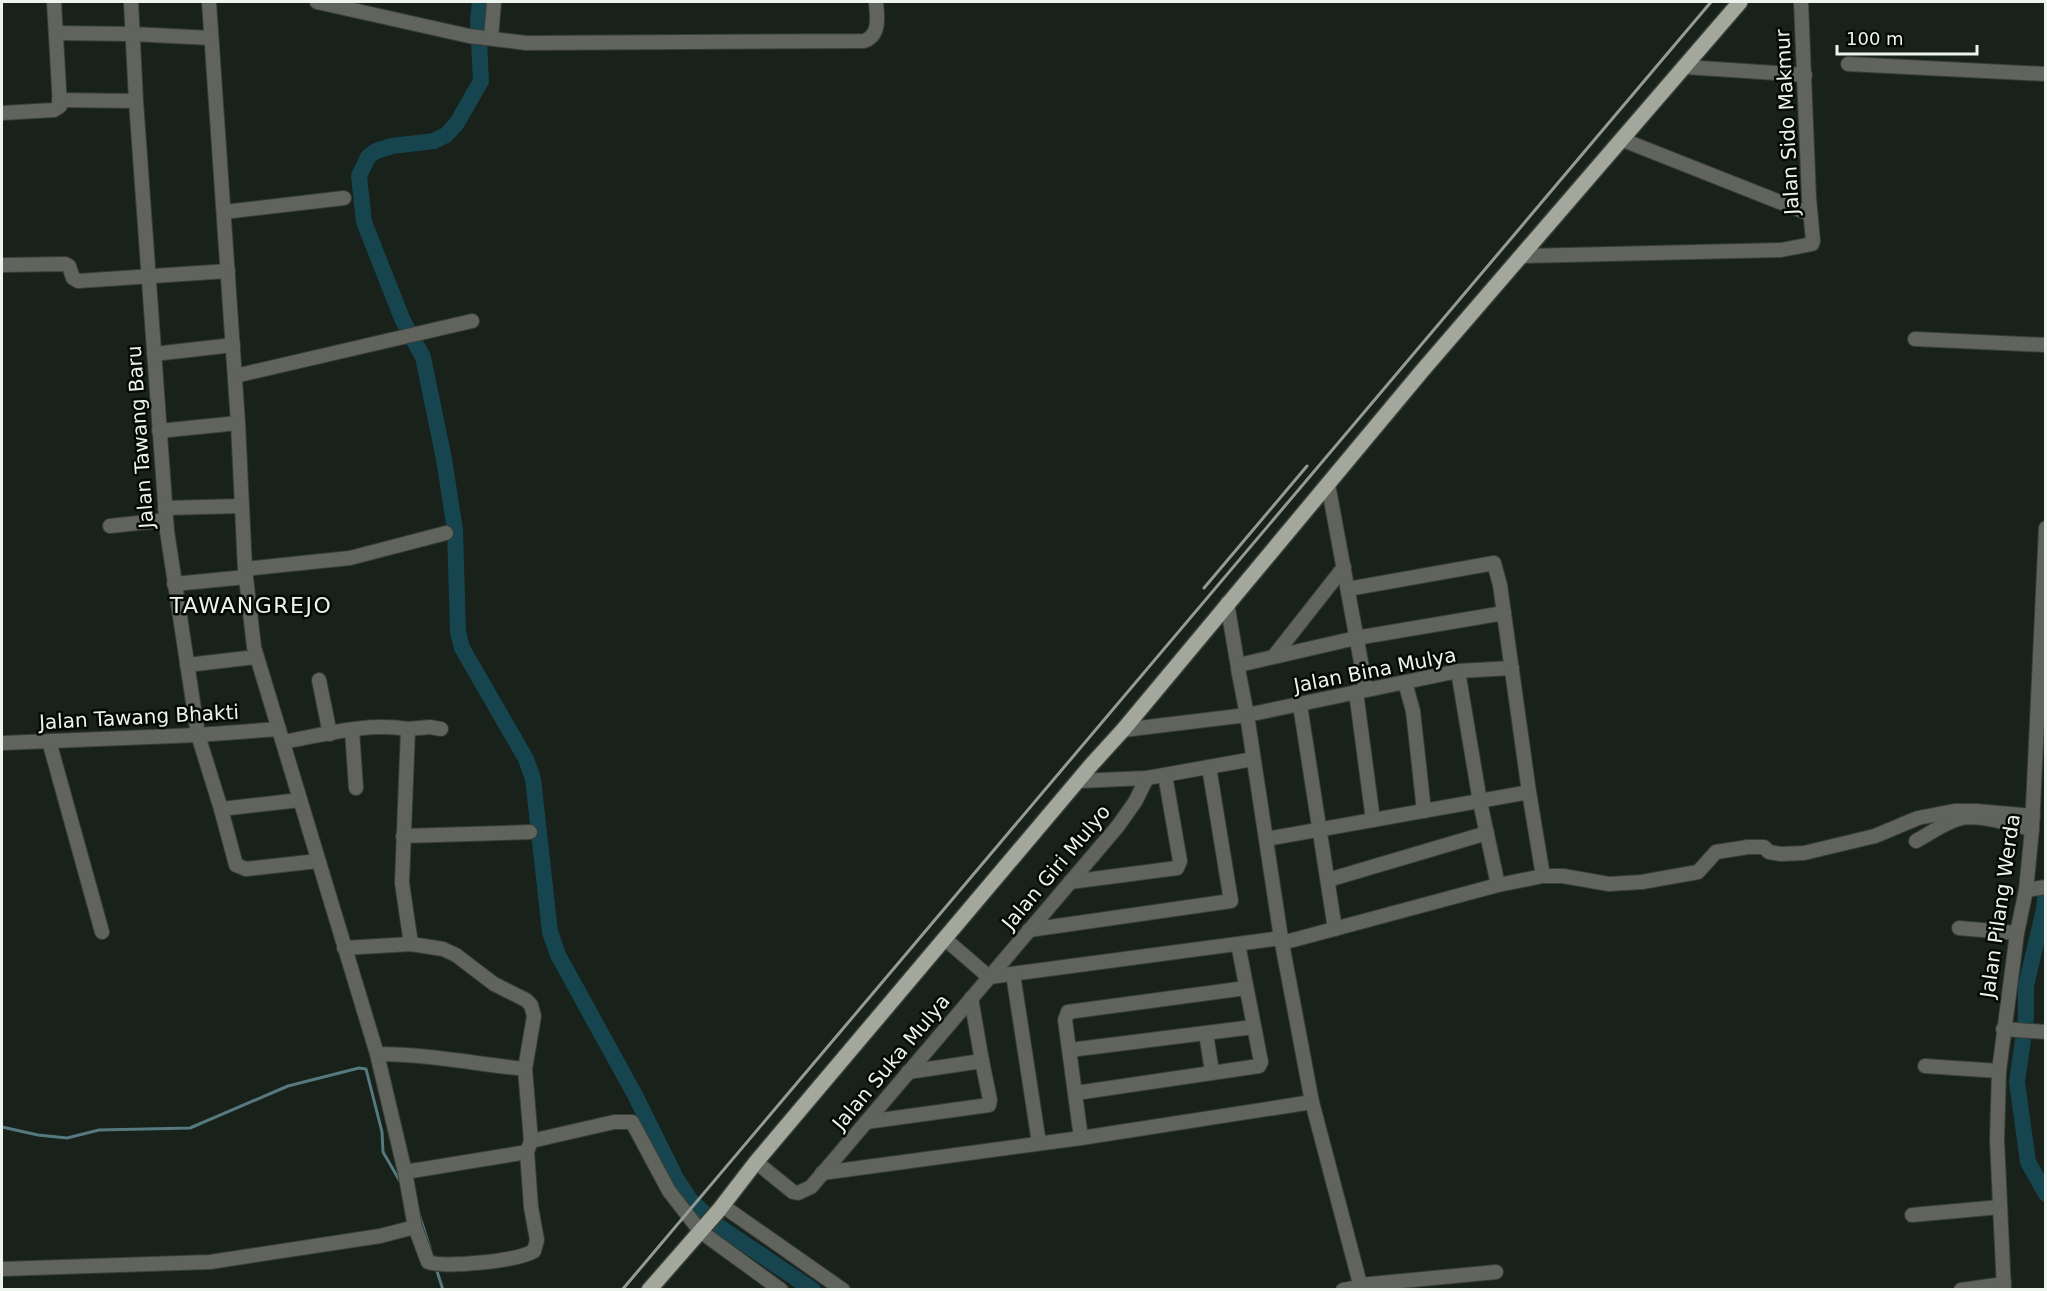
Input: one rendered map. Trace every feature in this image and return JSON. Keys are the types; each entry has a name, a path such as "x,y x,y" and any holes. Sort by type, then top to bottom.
{"main road":[{"path":"649,1290 721,1208 756,1162 1123,730 1227,603 1740,2"}],"street":[{"path":"2,113 54,110 60,106 54,2"},
{"name":"Jalan Tawang Baru","path":"131,2 166,514 174,584 198,735 221,809 234,863 246,869 318,861"},
{"path":"209,2 238,423 245,573 256,657 377,1054 405,1172 415,1227 428,1262 435,1264 517,1258 534,1251 537,1240 531,1207 525,1069 534,1016 531,1005 526,1000 494,984 452,952 443,949 411,944 345,948"},
{"path":"317,2 469,36 526,43 864,40 876,32 878,19 876,2"},
{"path":"489,38 494,2"},
{"name":"Jalan Sido Makmur","path":"1521,256 1781,250 1808,246 1814,241 1810,214 1801,2"},
{"path":"56,33 132,33 211,38"},
{"path":"1848,64 2046,74"},
{"path":"1685,67 1805,75"},
{"path":"59,100 136,101"},
{"path":"1623,140 1810,214"},
{"path":"224,212 344,198"},
{"path":"2,265 68,264 73,278 78,281 228,271"},
{"path":"235,376 472,321"},
{"path":"1915,339 2046,345"},
{"path":"154,354 233,345"},
{"path":"159,431 238,423"},
{"path":"1328,484 1356,638 1373,820"},
{"path":"110,525 166,514 241,506"},
{"name":"Jalan Pilang Werda","path":"2004,1287 1997,1140 1999,1071 2007,1029 2017,933 2035,889 2033,823 2046,528"},
{"path":"174,584 350,558 446,533"},
{"path":"1348,589 1494,563 1500,585 1543,876"},
{"path":"1274,656 1344,567"},
{"path":"1227,603 1247,715 1281,940 1312,1102 1360,1285"},
{"path":"1238,668 1243,664 1274,656 1356,638 1504,613"},
{"path":"187,665 256,657"},
{"name":"Jalan Bina Mulya","path":"1123,730 1247,715 1458,671 1512,668"},
{"path":"1458,671 1480,802 1498,885"},
{"path":"319,680 330,734"},
{"path":"1405,682 1413,711 1424,811"},
{"path":"1300,705 1335,929"},
{"path":"283,742 378,727 441,729"},
{"name":"Jalan Tawang Bhakti","path":"2,743 198,735 279,729"},
{"path":"408,729 402,883 411,944"},
{"path":"352,730 356,788"},
{"path":"49,741 102,932"},
{"path":"1078,781 1147,778 1253,759"},
{"path":"1029,930 1231,901 1209,767"},
{"path":"1070,882 1177,868 1180,861 1165,775"},
{"name":"Jalan Giri Mulyo","path":"989,977 1128,812 1147,778"},
{"path":"1266,839 1529,792"},
{"path":"221,809 300,800"},
{"path":"945,939 989,977 1281,940 1335,929 1498,885 1543,876 1563,876 1609,884 1642,882 1698,872 1716,852 1748,847 1764,848 1769,852 1781,854 1804,853 1875,836 1918,818 1954,811 1976,811 2033,823"},
{"path":"1916,841 1963,818 2033,823"},
{"path":"403,836 530,832"},
{"path":"1328,880 1487,833"},
{"path":"1959,928 2017,933"},
{"path":"1076,1093 1261,1064 1238,944"},
{"path":"1013,974 1039,1143"},
{"name":"Jalan Suka Mulya","path":"822,1173 989,977"},
{"path":"1081,1138 1065,1020 1068,1012 1246,988"},
{"path":"866,1122 989,1105 990,1100 971,998"},
{"path":"1070,1050 1253,1027"},
{"path":"2007,1029 2038,1032"},
{"path":"1206,1033 1212,1072"},
{"path":"377,1054 425,1055 525,1069"},
{"path":"908,1072 982,1061"},
{"path":"1925,1066 1999,1071"},
{"path":"756,1162 790,1190 798,1193 811,1187 822,1173 1081,1138 1312,1102"},
{"path":"405,1172 529,1146 614,1122 632,1122 669,1191 702,1228 781,1290"},
{"path":"1912,1215 2000,1207"},
{"path":"721,1208 843,1290"},
{"path":"2,1269 210,1262 380,1236 415,1227"},
{"path":"1343,1290 1360,1285 1496,1272"},
{"path":"1961,1290 2004,1287"}],"waterway":[{"path":"480,2 478,21 481,81 457,123 446,135 434,141 392,146 376,151 368,157 359,176 364,222 403,321 423,357 444,459 455,530 458,632 462,648 526,759 533,779 550,932 558,955 635,1095 677,1180 691,1201 717,1225 813,1290"},
{"path":"2046,889 2044,909 2026,986 2026,1018 2017,1082 2028,1162 2046,1194"},
{"path":"2,1127 38,1135 67,1138 99,1130 190,1128 288,1086 359,1068 366,1069 382,1132 383,1152 401,1183"},
{"path":"419,1214 430,1248"},
{"path":"436,1268 443,1290"}],"railway":[{"path":"622,1290 1711,2"},
{"path":"1204,588 1307,466"}],"district":[{"name":"TAWANGREJO","path":"251,605"}]}
